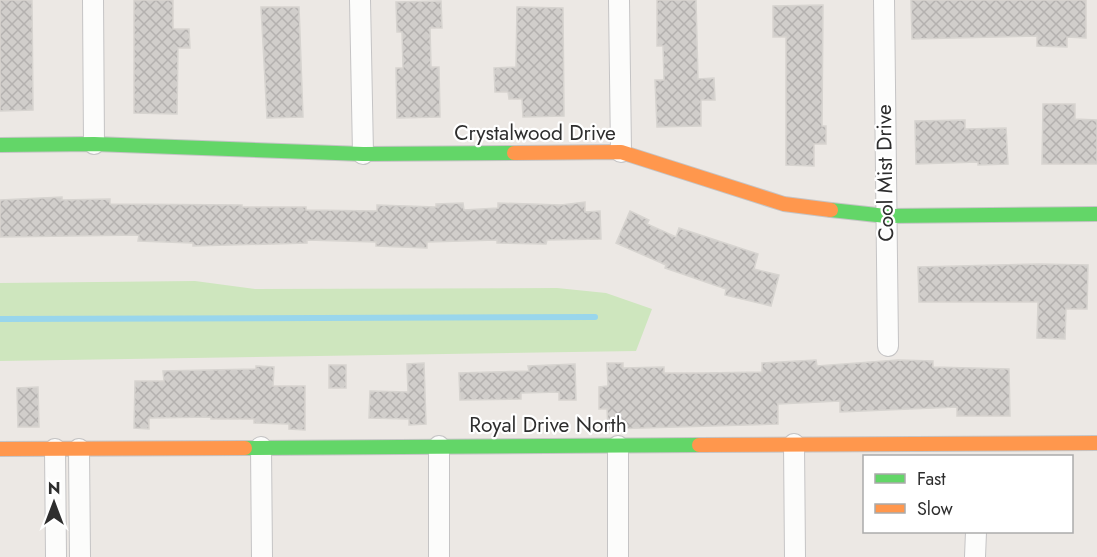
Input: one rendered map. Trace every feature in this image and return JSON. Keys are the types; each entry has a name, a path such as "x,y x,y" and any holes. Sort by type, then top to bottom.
{"street":[{"path":"93,0 94,144"},
{"path":"360,0 363,154"},
{"path":"619,0 621,152"},
{"name":"Cool Mist Drive","path":"884,0 888,346"},
{"name":"Crystalwood Drive","path":"0,145 94,144 363,154 621,152 784,204 886,216 1097,214"},
{"name":"Royal Drive North","path":"0,449 794,444 976,449 1097,443"},
{"path":"794,444 795,557"},
{"path":"439,446 439,557"},
{"path":"618,446 618,557"},
{"path":"261,447 262,557"},
{"path":"55,449 56,557"},
{"path":"79,449 80,557"},
{"path":"975,557 976,533"}],"green space":[{"path":"195,281 255,289 557,288 606,293 652,309 636,351 0,361 0,283"}],"building":[{"path":"0,0 32,0 33,110 0,111"},
{"path":"134,0 173,0 173,29 189,29 190,48 178,48 177,114 134,113"},
{"path":"657,0 696,0 698,79 714,78 715,100 701,100 701,126 657,127 655,80 664,80 663,46 657,46"},
{"path":"911,0 1086,0 1086,38 1067,37 1067,47 1037,46 1037,36 912,39"},
{"path":"441,1 442,28 430,28 431,67 439,67 440,117 397,118 396,68 403,68 402,32 397,32 396,2"},
{"path":"823,5 822,126 826,126 826,144 814,144 814,166 786,165 786,37 773,37 773,6"},
{"path":"261,7 299,7 303,117 267,118"},
{"path":"517,7 563,8 564,116 523,117 522,99 509,99 508,92 495,92 494,68 516,67"},
{"path":"1043,104 1075,104 1075,119 1097,120 1097,164 1042,164"},
{"path":"965,120 965,129 1006,128 1008,164 978,165 978,162 916,164 915,121"},
{"path":"62,197 62,200 110,199 110,204 242,205 242,207 306,207 306,210 377,211 377,205 436,207 436,204 463,203 464,210 498,208 498,203 561,205 585,202 585,212 600,211 601,239 547,240 546,244 497,243 497,240 427,242 427,248 376,246 376,242 307,240 307,243 193,246 193,243 138,241 139,235 0,237 0,200"},
{"path":"630,211 649,220 647,224 676,237 679,228 758,254 754,269 779,275 771,306 725,295 726,289 665,268 666,265 616,243"},
{"path":"1088,265 1087,309 1066,309 1065,339 1037,338 1038,302 919,302 918,267"},
{"path":"816,360 817,366 898,360 933,361 933,367 1009,369 1010,416 957,416 957,407 840,412 840,401 778,404 778,424 608,429 607,409 599,409 599,387 608,386 607,363 623,363 623,368 664,367 664,373 704,373 762,372 762,363"},
{"path":"424,363 426,424 409,425 409,419 369,418 370,391 408,392 407,364"},
{"path":"575,364 576,400 559,400 559,392 521,393 521,399 460,400 459,373 529,371 528,366"},
{"path":"329,365 346,365 346,388 329,388"},
{"path":"256,366 274,367 273,386 305,386 305,430 289,429 289,424 254,423 254,419 211,419 211,417 149,418 149,429 134,428 135,381 164,381 163,371 256,369"},
{"path":"38,387 39,427 18,427 17,388"}],"waterway":[{"path":"0,319 595,317"}],"traffic: fast":[{"path":"0,145 94,144 363,154 514,153"},
{"path":"831,210 886,216 1097,214"},
{"path":"245,448 699,445"}],"traffic: slow":[{"path":"514,153 621,152 784,204 831,210"},
{"path":"699,445 1097,443"},
{"path":"0,449 245,448"}]}
